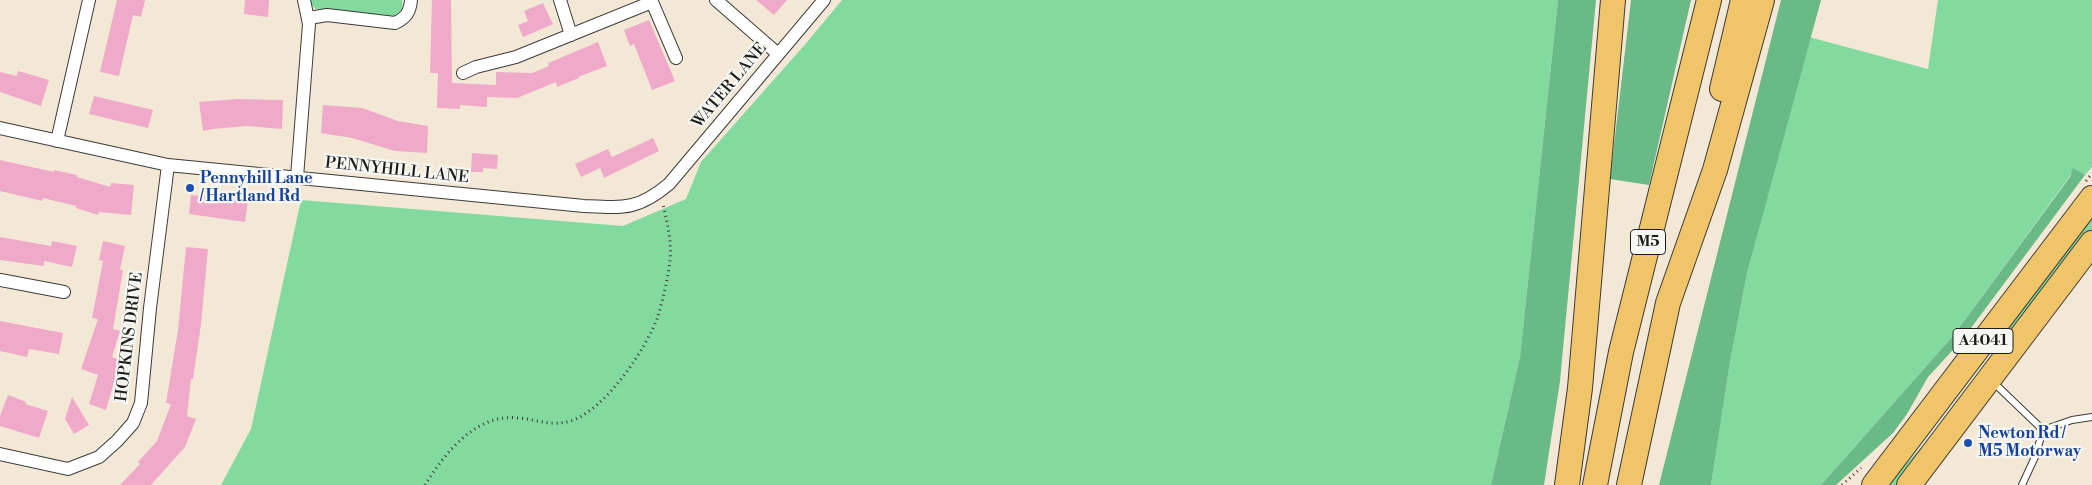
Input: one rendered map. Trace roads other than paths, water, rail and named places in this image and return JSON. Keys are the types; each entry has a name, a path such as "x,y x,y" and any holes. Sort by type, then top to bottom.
{"highway":[{"path":"1567,485 1580,388 1613,0"},
{"name":"M5","path":"1595,485 1621,352 1709,0"},
{"name":"M5","path":"1676,280 1743,0"},
{"name":"M5","path":"1629,485 1668,303 1715,170 1762,0"},
{"name":"A4041","path":"1874,485 2092,198"},
{"name":"A4041","path":"1909,485 2092,243"},
{"path":"1882,485 1899,468 1965,386 1974,381 1989,379"}],"street":[{"path":"57,141 90,0"},
{"path":"297,177 308,18 304,0"},
{"path":"308,18 327,15 395,22 404,19 410,9 411,0"},
{"path":"560,0 571,35"},
{"path":"716,0 778,54"},
{"name":"WATER LANE","path":"615,208 642,203 670,184 824,0"},
{"path":"463,73 476,67 516,56 652,2 676,58"},
{"name":"PENNYHILL LANE","path":"0,128 168,165 615,208"},
{"name":"HOPKINS DRIVE","path":"0,454 68,469 99,457 133,423 141,403 150,308 168,165"},
{"path":"0,280 64,292"}],"lane":[{"path":"1989,379 1998,385 2043,430"},
{"path":"2043,430 2072,420 2092,417"},
{"path":"2022,485 2035,457 2043,430"}],"place":[{"name":"Pennyhill Lane / Hartland Rd","path":"190,188"},
{"name":"Newton Rd / M5 Motorway","path":"1968,443"}]}
